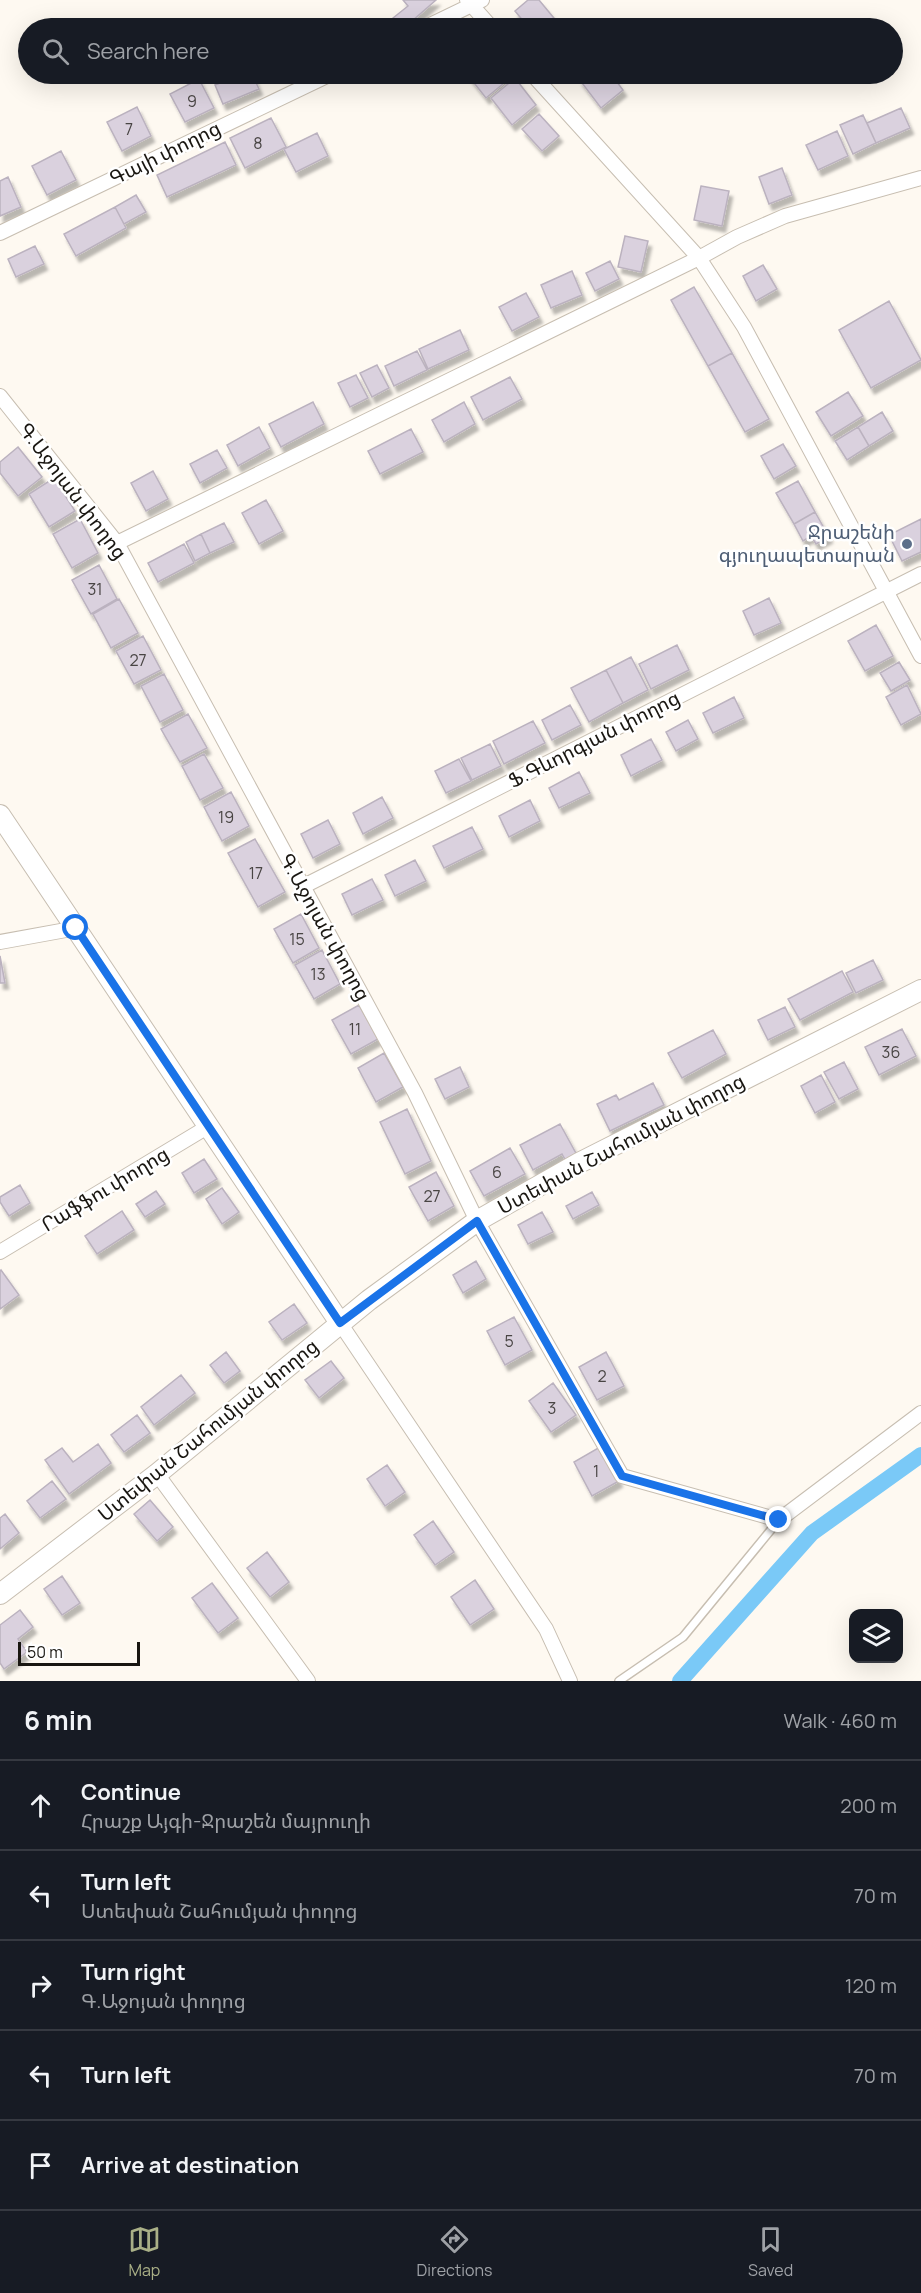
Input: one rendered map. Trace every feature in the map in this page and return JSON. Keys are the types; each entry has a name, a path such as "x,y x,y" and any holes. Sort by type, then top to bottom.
{"main road":[{"path":"0,815 340,1323"},
{"name":"Ստեփան Շահումյան փողոց","path":"0,1594 157,1474 369,1300 477,1221 579,1163 921,990"}],"street":[{"path":"443,18 473,2 485,18"},
{"name":"Գայի փողոց","path":"0,233 310,84"},
{"path":"541,84 699,258 744,327 921,656"},
{"path":"117,543 699,258 737,237 785,216 921,178"},
{"name":"Գ.Աջոյան փողոց","path":"0,396 117,543 415,1093 477,1221 622,1476 779,1520"},
{"name":"Ֆ.Գևորգյան փողոց","path":"302,887 921,574"},
{"path":"0,942 76,928"},
{"name":"Րաֆֆու փողոց","path":"0,1252 209,1126"},
{"path":"340,1323 546,1629 570,1681"},
{"path":"779,1520 921,1413"},
{"path":"157,1474 308,1681"}],"lane":[{"path":"619,1681 683,1637 779,1520"}],"building":[{"path":"403,0 436,0 415,18 393,18 408,6"},
{"path":"528,0 539,0 554,18 521,18 515,11"},
{"path":"189,84 202,84 214,108 185,122 170,94"},
{"path":"257,84 259,89 223,104 215,85"},
{"path":"475,84 503,84 486,98"},
{"path":"508,84 520,84 536,105 512,125 491,98"},
{"path":"583,84 618,84 623,90 601,108"},
{"path":"137,107 151,136 122,151 107,122"},
{"path":"901,108 910,128 876,143 867,123"},
{"path":"539,114 559,136 542,151 522,129"},
{"path":"863,115 876,143 853,154 840,125"},
{"path":"271,118 286,147 245,168 230,138"},
{"path":"837,131 848,156 818,170 806,145"},
{"path":"317,133 328,156 296,172 284,149"},
{"path":"225,142 236,165 167,197 157,175"},
{"path":"61,151 76,180 47,195 32,166"},
{"path":"782,168 792,195 769,204 759,177"},
{"path":"8,177 21,207 0,216 0,181"},
{"path":"701,186 729,191 722,226 694,220"},
{"path":"136,195 146,212 124,224 115,207"},
{"path":"115,207 126,228 76,256 64,234"},
{"path":"625,236 648,241 641,272 618,267"},
{"path":"35,246 44,264 16,277 8,259"},
{"path":"610,261 619,279 595,291 586,273"},
{"path":"763,265 777,289 756,301 743,276"},
{"path":"572,271 582,295 551,308 541,285"},
{"path":"694,287 732,353 708,366 671,300"},
{"path":"526,293 539,317 512,331 499,307"},
{"path":"889,301 921,360 871,388 839,330"},
{"path":"460,330 469,350 428,369 419,349"},
{"path":"417,351 427,370 394,386 385,366"},
{"path":"732,353 769,419 745,432 708,366"},
{"path":"377,365 389,388 372,397 360,373"},
{"path":"356,375 368,398 350,407 338,383"},
{"path":"510,377 522,399 483,420 471,397"},
{"path":"848,392 863,416 831,436 816,412"},
{"path":"313,402 324,424 281,447 269,424"},
{"path":"464,402 475,424 444,442 432,420"},
{"path":"882,412 893,431 869,446 858,427"},
{"path":"259,427 270,448 238,466 227,445"},
{"path":"858,427 869,446 847,460 835,441"},
{"path":"411,429 423,452 380,474 368,451"},
{"path":"783,444 796,466 774,479 761,456"},
{"path":"18,447 42,477 18,496 0,473 0,462"},
{"path":"217,450 227,468 200,483 190,464"},
{"path":"153,471 168,499 146,511 131,483"},
{"path":"54,478 75,511 49,527 29,494"},
{"path":"798,481 815,512 794,524 776,493"},
{"path":"266,500 283,531 259,544 242,513"},
{"path":"815,512 829,537 816,544 811,536 803,541 794,524"},
{"path":"80,519 98,553 72,568 53,534"},
{"name":"Ջրաշենի գյուղապետարան","path":"921,519 921,552 902,561 889,535"},
{"path":"224,523 234,542 210,553 201,534"},
{"path":"201,534 210,553 195,561 186,542"},
{"path":"184,544 194,563 158,582 148,563"},
{"path":"99,565 117,599 91,614 72,580"},
{"path":"769,598 781,623 754,635 743,611"},
{"path":"119,599 138,633 111,648 93,614"},
{"path":"876,625 893,656 865,671 848,641"},
{"path":"143,636 161,670 134,684 116,651"},
{"path":"677,645 689,670 651,689 639,664"},
{"path":"631,657 648,690 623,703 606,670"},
{"path":"899,662 910,680 891,691 880,673"},
{"path":"606,670 623,703 589,722 571,688"},
{"path":"164,674 183,710 160,722 141,686"},
{"path":"907,685 921,714 901,725 886,697"},
{"path":"734,697 744,718 713,733 703,713"},
{"path":"570,705 581,725 552,740 542,720"},
{"path":"188,714 207,748 180,762 161,729"},
{"path":"688,720 698,739 676,751 666,732"},
{"path":"533,721 545,743 504,764 493,741"},
{"path":"651,739 662,760 631,776 621,755"},
{"path":"490,744 501,766 472,780 461,758"},
{"path":"204,754 223,788 200,800 182,766"},
{"path":"459,759 471,781 446,793 435,771"},
{"path":"579,772 590,793 559,808 549,788"},
{"path":"231,792 249,826 222,841 204,807"},
{"path":"382,797 393,818 363,834 353,813"},
{"path":"530,800 540,821 509,837 499,816"},
{"path":"328,820 340,844 313,858 301,834"},
{"path":"472,827 483,849 444,868 433,846"},
{"path":"255,839 285,892 258,907 228,853"},
{"path":"415,860 426,881 395,896 385,875"},
{"path":"372,879 383,900 352,915 342,894"},
{"path":"301,914 319,948 293,963 274,929"},
{"path":"322,950 340,984 314,999 295,965"},
{"path":"0,956 5,983 0,983"},
{"path":"873,960 883,980 856,993 846,973"},
{"path":"842,971 853,992 800,1020 788,999"},
{"path":"359,1005 378,1039 351,1054 332,1020"},
{"path":"785,1007 795,1027 768,1040 758,1020"},
{"path":"902,1029 916,1056 879,1075 865,1047"},
{"path":"713,1030 726,1054 682,1078 668,1053"},
{"path":"384,1053 403,1087 376,1102 358,1068"},
{"path":"844,1062 858,1089 839,1099 824,1072"},
{"path":"460,1067 469,1087 445,1099 435,1079"},
{"path":"821,1075 835,1102 815,1113 801,1086"},
{"path":"653,1083 664,1105 610,1131 597,1104 616,1095 619,1100"},
{"path":"407,1109 431,1161 405,1174 380,1122"},
{"path":"560,1124 578,1157 567,1163 562,1154 533,1170 520,1145"},
{"path":"510,1148 525,1174 484,1196 470,1171"},
{"path":"204,1159 217,1179 194,1193 182,1173"},
{"path":"436,1172 454,1206 428,1221 409,1187"},
{"path":"20,1185 30,1203 9,1216 0,1202 0,1197"},
{"path":"222,1188 239,1212 222,1224 206,1199"},
{"path":"156,1191 165,1204 145,1217 136,1204"},
{"path":"592,1192 599,1205 573,1219 566,1206"},
{"path":"122,1211 134,1230 97,1254 85,1236"},
{"path":"542,1212 553,1232 528,1244 518,1225"},
{"path":"476,1261 486,1279 463,1293 453,1275"},
{"path":"0,1271 19,1295 0,1309"},
{"path":"294,1304 307,1323 282,1340 269,1322"},
{"path":"514,1317 532,1350 505,1365 487,1331"},
{"path":"226,1352 240,1371 224,1383 210,1365"},
{"path":"606,1352 624,1386 597,1400 579,1367"},
{"path":"331,1361 344,1378 319,1398 305,1380"},
{"path":"181,1375 195,1393 154,1425 141,1407"},
{"path":"553,1383 576,1415 551,1432 529,1401"},
{"path":"137,1415 150,1433 124,1452 111,1435"},
{"path":"98,1444 111,1463 69,1494 45,1460 62,1448 73,1462"},
{"path":"600,1447 619,1481 592,1496 574,1462"},
{"path":"387,1465 405,1492 385,1506 367,1479"},
{"path":"52,1481 66,1499 40,1518 27,1501"},
{"path":"150,1500 173,1527 157,1541 134,1514"},
{"path":"5,1514 19,1533 0,1549 0,1518"},
{"path":"433,1521 454,1552 435,1565 414,1535"},
{"path":"267,1552 289,1582 270,1597 247,1568"},
{"path":"62,1576 80,1603 62,1615 44,1589"},
{"path":"475,1580 494,1609 470,1625 451,1597"},
{"path":"212,1583 238,1618 218,1633 192,1598"},
{"path":"20,1610 33,1627 18,1639 27,1652 4,1669 0,1663 0,1625"}],"waterway":[{"path":"680,1681 812,1533 921,1455"}],"place":[{"name":"Ջրաշենի գյուղապետարան","path":"907,544"}],"route":[{"path":"76,928 340,1323 477,1221 622,1476 779,1520"}]}
